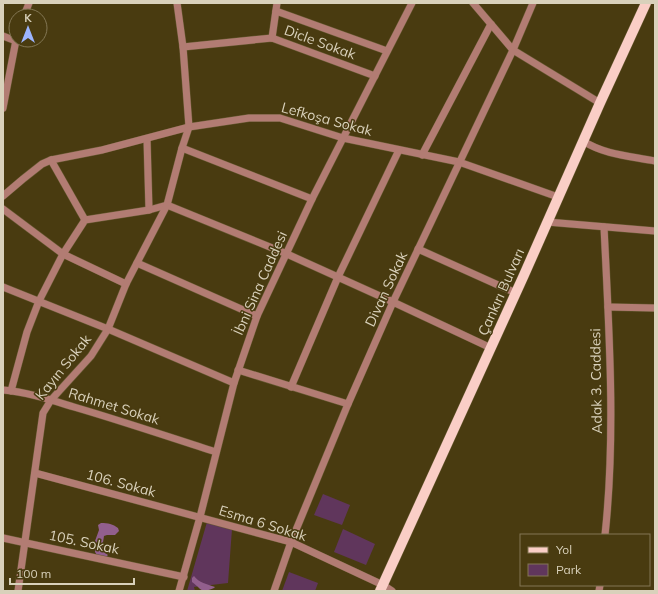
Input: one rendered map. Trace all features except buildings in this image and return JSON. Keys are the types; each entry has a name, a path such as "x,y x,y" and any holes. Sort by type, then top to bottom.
{"main road":[{"name":"Çankırı Bulvarı","path":"381,588 516,293 645,3"}],"street":[{"path":"177,3 183,47 189,128"},
{"path":"272,38 277,3"},
{"name":"İbni Sina Caddesi","path":"179,591 200,517 234,382 257,316 312,199 412,3"},
{"path":"473,3 513,50 600,103"},
{"name":"Divan Sokak","path":"274,591 291,542 348,404 393,302 534,3"},
{"path":"276,11 388,51"},
{"path":"422,155 491,24"},
{"name":"Dicle Sokak","path":"183,47 272,38 375,76"},
{"path":"3,108 15,48"},
{"name":"Lefkoşa Sokak","path":"3,196 42,164 51,160 102,150 189,128 249,118 280,118 343,138 460,162 558,197"},
{"name":"Kayın Sokak","path":"18,591 43,412 51,400 91,356 108,329 126,284 167,205 182,148 189,128"},
{"path":"147,139 149,210"},
{"path":"583,141 604,152 655,161"},
{"path":"182,148 312,199"},
{"path":"291,386 338,277 399,150"},
{"path":"51,160 85,220"},
{"path":"11,390 27,332 39,301 63,254 85,220 149,210 167,205 287,254 491,348"},
{"path":"3,209 63,254 126,284"},
{"path":"547,222 655,231"},
{"name":"Adak 3. Caddesi","path":"604,227 611,417 608,507 605,534"},
{"path":"418,249 516,293"},
{"path":"137,263 257,316"},
{"path":"3,287 234,382"},
{"path":"608,307 655,308"},
{"path":"238,370 348,404"},
{"name":"Rahmet Sokak","path":"3,390 11,390 100,414 216,452"},
{"name":"106. Sokak","path":"35,473 200,517"},
{"name":"Esma 6 Sokak","path":"200,517 291,542 381,588 392,591"},
{"name":"105. Sokak","path":"3,538 184,577"}],"green space":[{"path":"323,494 350,505 342,525 314,515"},
{"path":"207,522 232,529 228,583 194,587 195,591 187,591"},
{"path":"343,529 375,544 366,565 334,552"},
{"path":"289,572 318,583 315,591 282,591"}],"shaded area":[{"path":"101,523 112,525 118,528 119,531 115,535 104,536 103,549 108,555 106,557 97,555 95,552 95,541 99,530 98,525"},
{"path":"194,576 201,582 215,587 206,591 202,590 192,582 192,578"}]}
